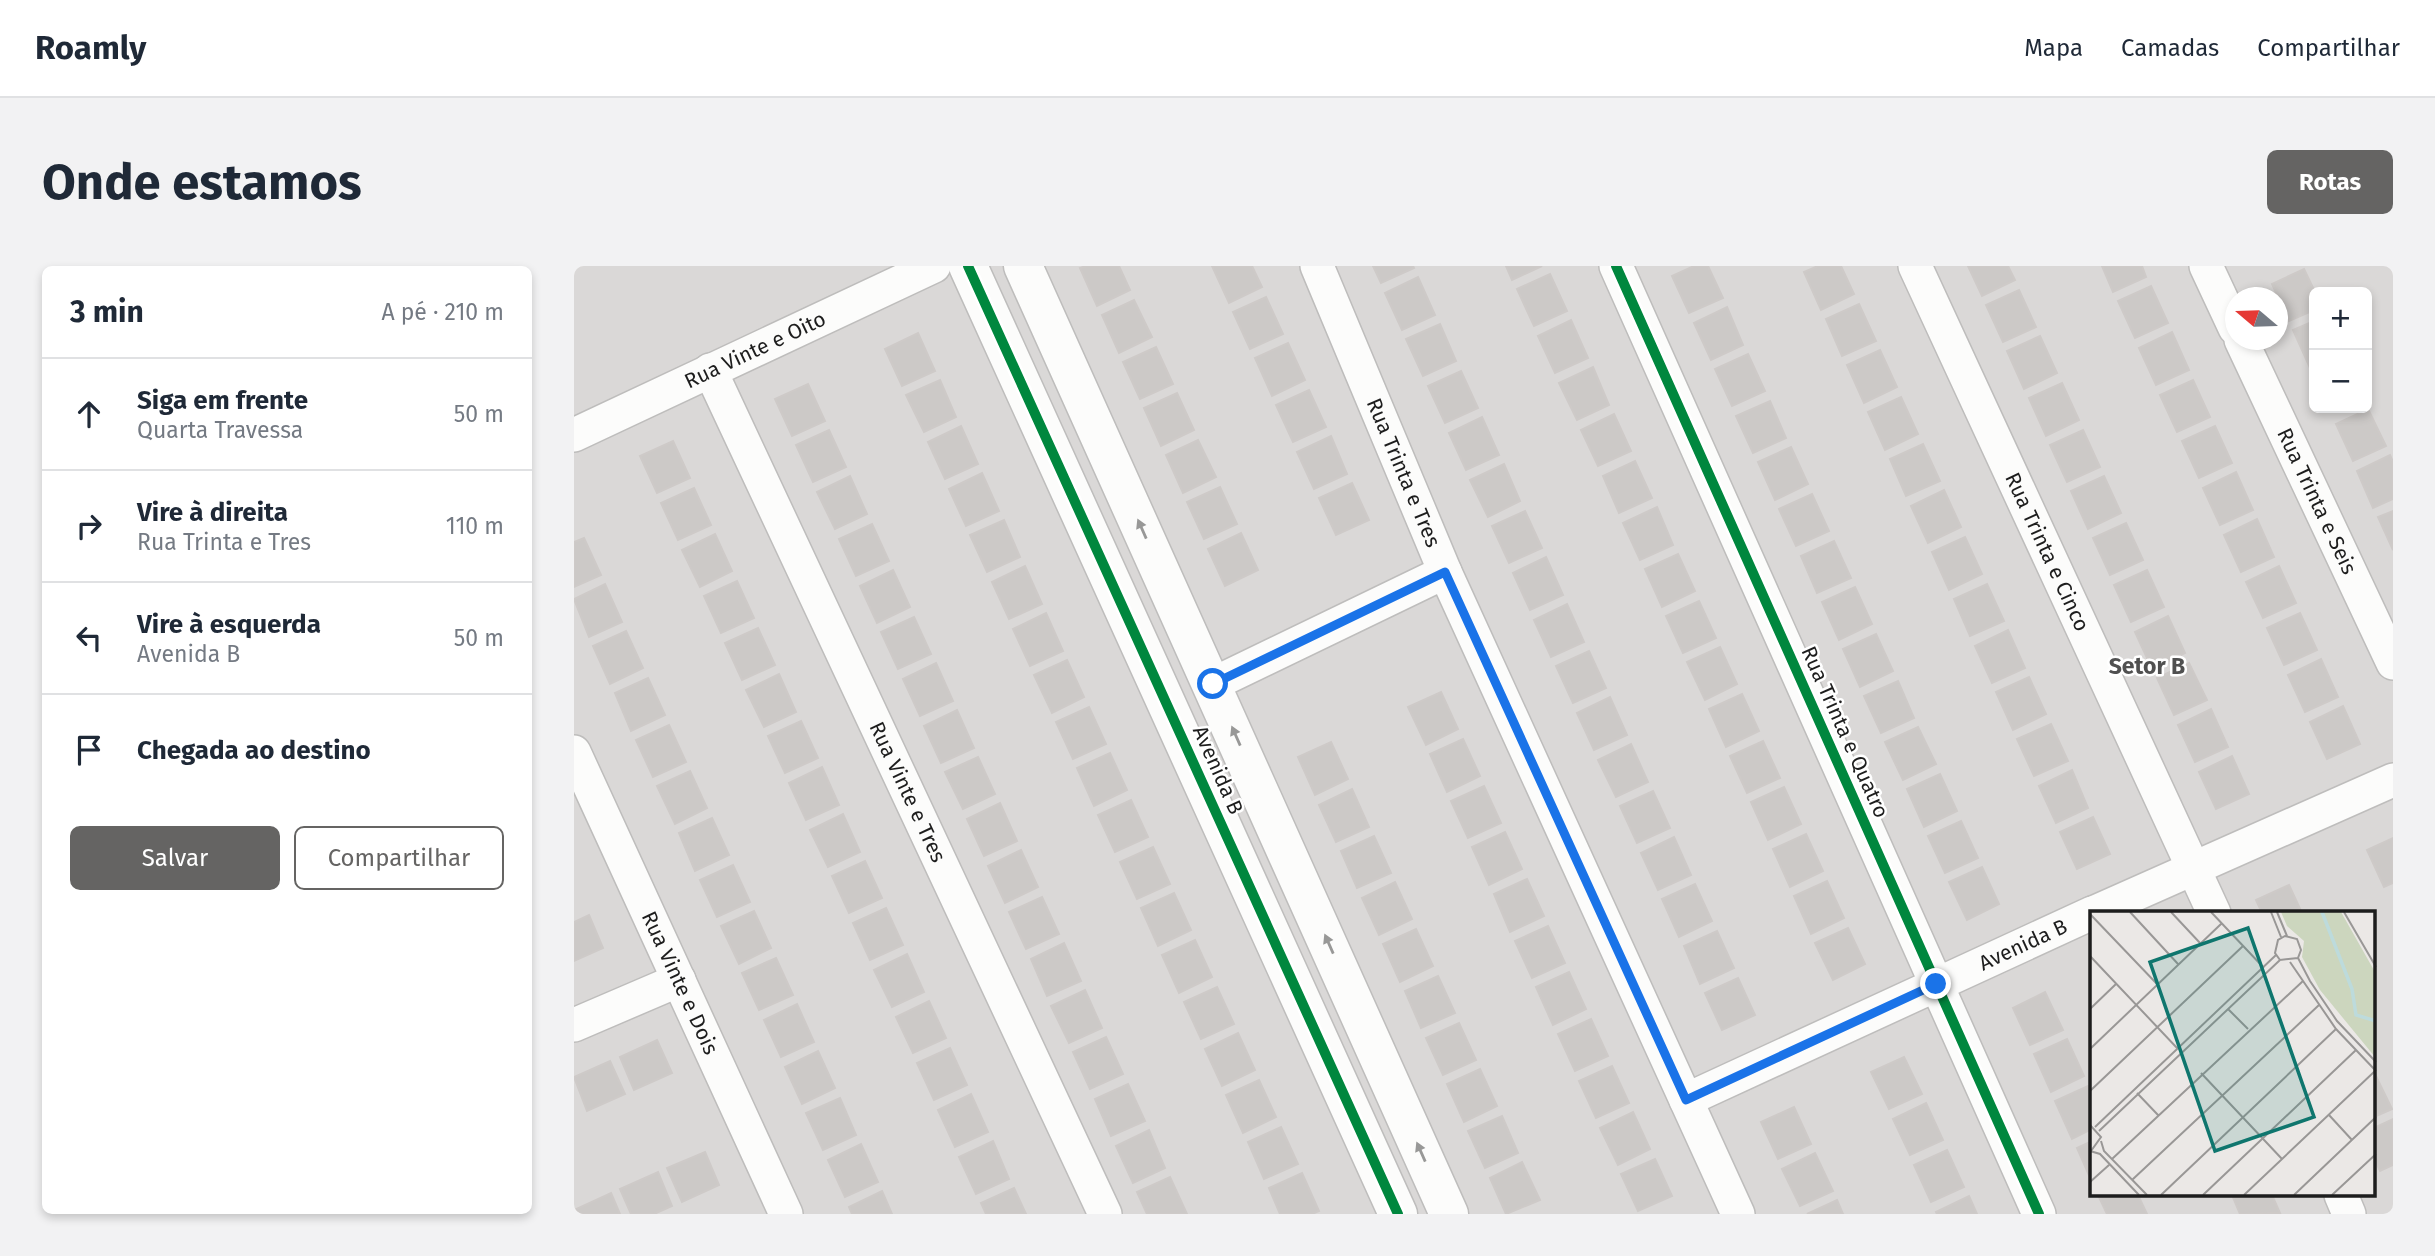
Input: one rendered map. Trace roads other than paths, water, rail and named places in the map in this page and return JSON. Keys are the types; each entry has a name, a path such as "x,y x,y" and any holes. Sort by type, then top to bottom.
{"street":[{"name":"Rua Vinte e Oito","path":"574,435 934,266"},
{"name":"Avenida B","path":"968,266 1398,1214"},
{"name":"Avenida B","path":"1023,266 1449,1214"},
{"name":"Rua Trinta e Tres","path":"1317,266 1445,572 1738,1214"},
{"name":"Rua Trinta e Quatro","path":"1616,266 2039,1214"},
{"name":"Rua Trinta e Cinco","path":"1915,266 2213,911"},
{"path":"2206,266 2225,307"},
{"name":"Rua Trinta e Seis","path":"2246,350 2393,663"},
{"name":"Rua Vinte e Tres","path":"710,370 1105,1214"},
{"path":"1213,684 1445,572"},
{"name":"Rua Vinte e Dois","path":"574,752 786,1214"},
{"name":"Avenida B","path":"2096,911 2393,780"},
{"name":"Avenida B","path":"1686,1100 2090,914"},
{"path":"574,1025 679,980"},
{"path":"2341,1196 2349,1214"}],"district":[{"name":"Setor B","path":"2147,666"}]}
